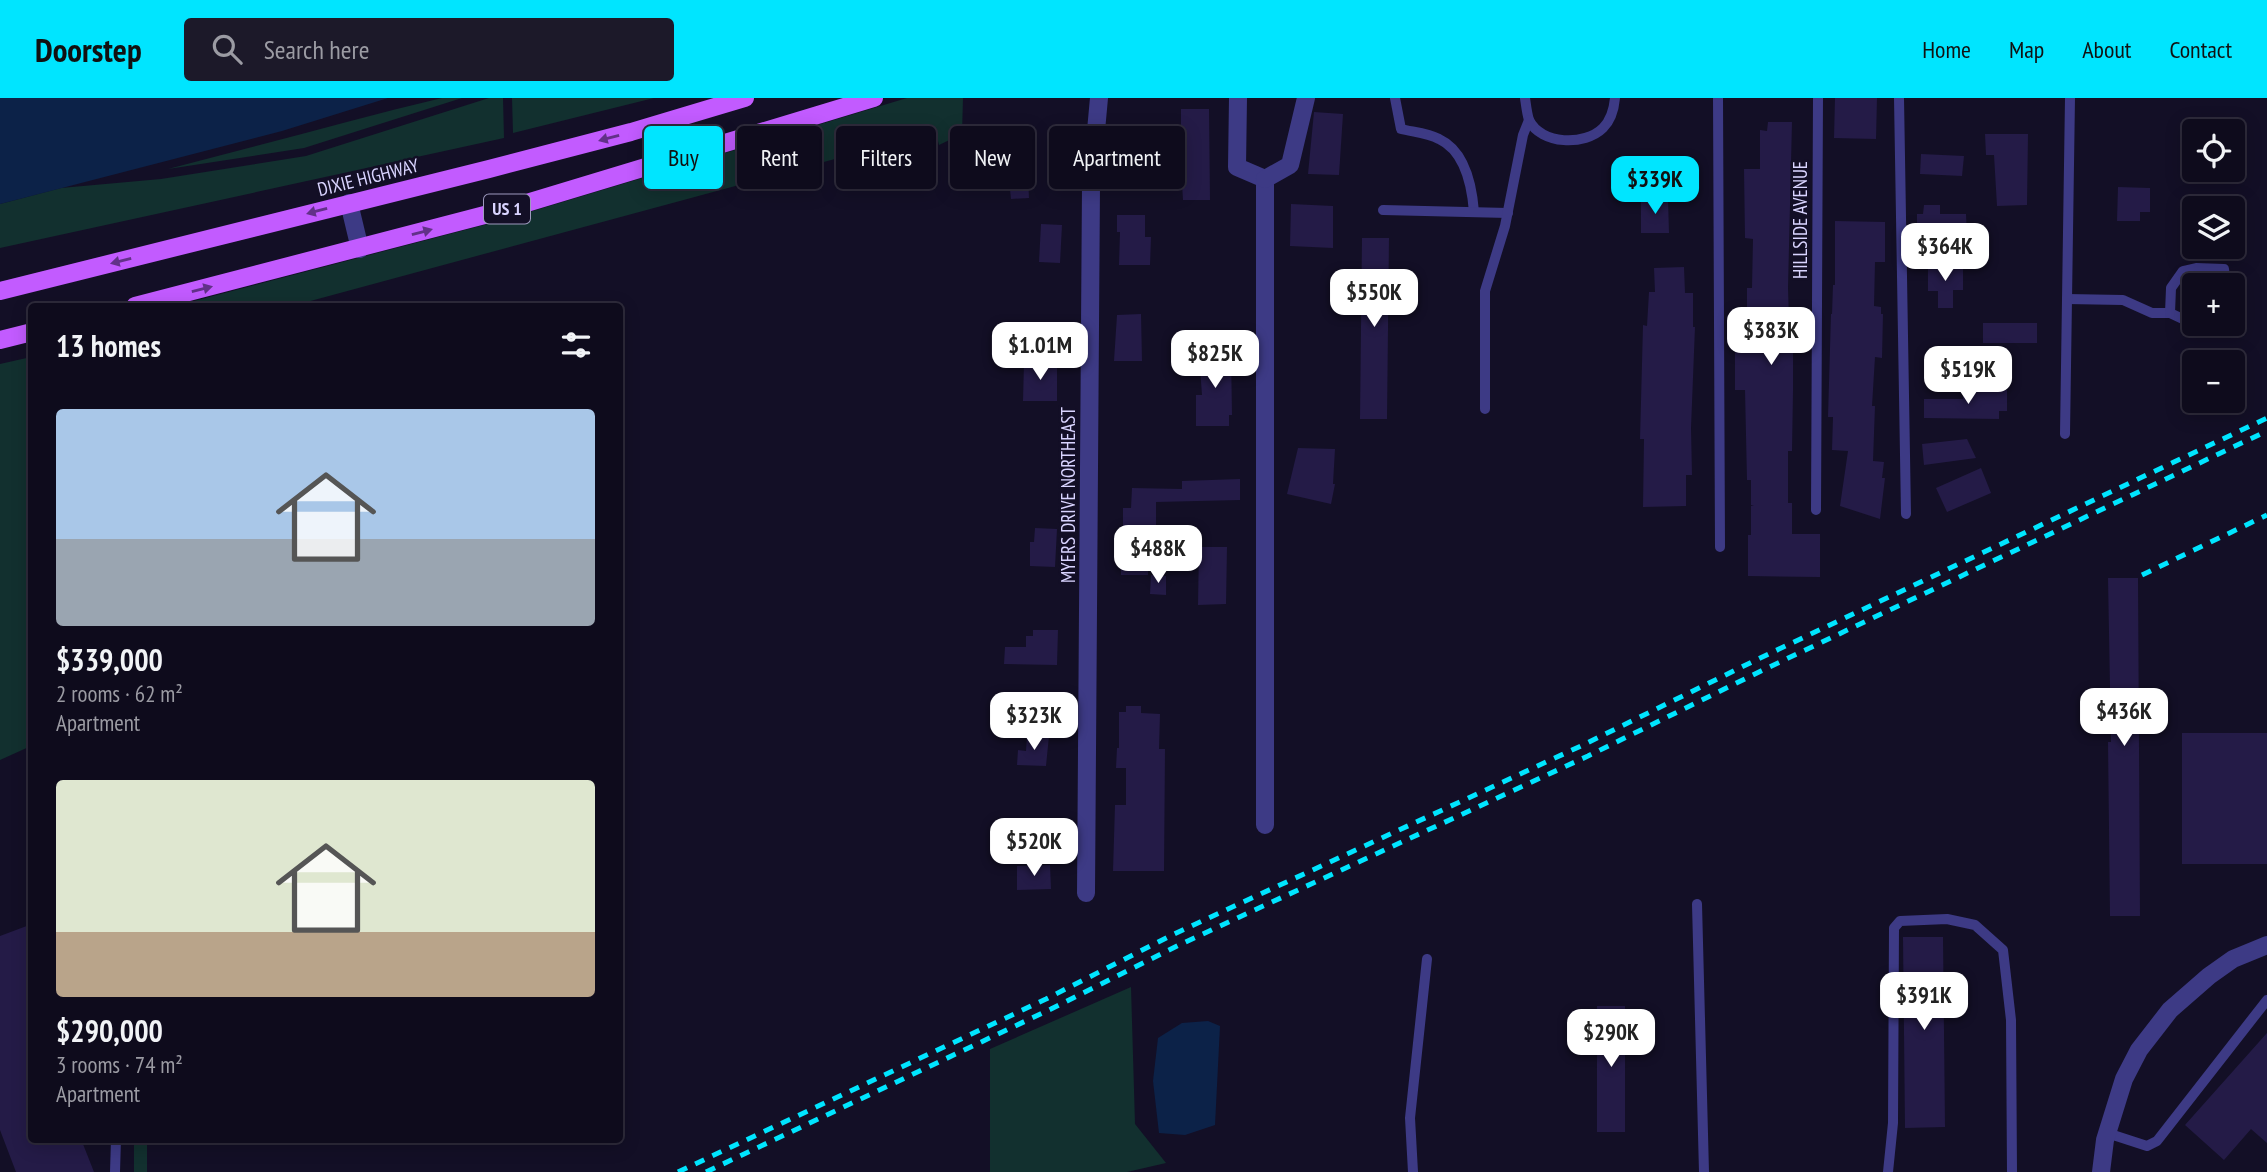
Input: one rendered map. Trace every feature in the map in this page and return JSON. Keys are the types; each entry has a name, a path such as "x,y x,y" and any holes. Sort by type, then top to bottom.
{"main road":[{"name":"DIXIE HIGHWAY","path":"0,291 502,166 745,98"},
{"name":"US 1","path":"147,303 500,211 874,98"},
{"path":"0,340 28,333"}],"street":[{"name":"MYERS DRIVE NORTHEAST","path":"1086,893 1091,185 1099,98"},
{"path":"1238,98 1237,167 1265,179"},
{"path":"1265,179 1290,166 1306,98"},
{"path":"1265,179 1265,825"},
{"path":"349,203 360,249"},
{"path":"2101,1172 2107,1133 2124,1079 2139,1050 2170,1010 2208,976 2233,959 2267,945"}],"lane":[{"path":"1395,98 1401,129 1441,139 1462,161 1472,190 1474,212"},
{"path":"1525,98 1529,120 1539,132 1558,140 1591,135 1602,128 1614,111 1615,98"},
{"path":"1718,98 1720,547"},
{"name":"HILLSIDE AVENUE","path":"1816,510 1818,98"},
{"path":"1899,98 1906,513"},
{"path":"2065,434 2070,98"},
{"path":"1485,409 1485,291 1508,213 1523,135 1529,120"},
{"path":"1383,210 1508,213"},
{"path":"2170,313 2171,288 2183,271 2196,268 2224,269 2224,273"},
{"path":"2067,299 2123,300 2152,313 2170,313 2182,319"},
{"path":"1697,904 1704,1172"},
{"path":"1888,1172 1893,1124 1894,928 1900,921 1947,919 1975,925 2003,950 2011,1020 2012,1172"},
{"path":"1413,1172 1410,1118 1427,959"},
{"path":"2107,1133 2147,1146 2157,1141 2267,1000"},
{"path":"116,1143 116,1172"}],"green space":[{"path":"442,98 462,98 304,148 168,169 373,115"},
{"path":"489,98 503,98 504,138 0,248 0,204 61,188 161,179 306,156"},
{"path":"512,98 654,98 513,133"},
{"path":"907,98 963,98 962,126 950,126 950,140 939,145 936,126 836,126 836,159 822,162 822,126 814,126"},
{"path":"737,149 737,185 303,303 186,303 503,220 644,177 644,189 723,189 723,154"},
{"path":"28,358 28,747 0,760 0,364"},
{"path":"1131,987 1135,1124 1166,1163 1127,1172 990,1172 990,1049"},
{"path":"134,1143 147,1143 147,1172 134,1172"}],"water":[{"path":"0,98 388,98 282,131 0,204"},
{"path":"1208,1021 1220,1026 1215,1125 1185,1135 1159,1133 1153,1081 1158,1038 1182,1023"}],"building":[{"path":"1835,98 1877,98 1876,139 1834,138"},
{"path":"1181,109 1209,109 1210,200 1183,200 1185,126 1181,126"},
{"path":"1314,112 1343,114 1339,175 1308,174"},
{"path":"1768,122 1792,122 1788,288 1789,319 1793,319 1793,391 1792,451 1788,451 1788,503 1792,503 1792,534 1820,534 1820,577 1748,576 1748,535 1751,535 1751,506 1754,505 1751,505 1751,480 1747,480 1745,390 1735,390 1735,349 1743,349 1747,288 1752,288 1753,239 1745,238 1744,169 1760,169 1760,130 1767,131"},
{"path":"1985,134 2028,134 2027,205 1997,206 1994,155 1986,155"},
{"path":"1921,154 1964,156 1962,176 1920,174"},
{"path":"2118,187 2150,188 2150,212 2140,212 2140,221 2117,221"},
{"path":"1010,189 1029,189 1029,198 1011,199"},
{"path":"1641,199 1668,199 1669,233 1641,233"},
{"path":"1291,204 1333,206 1333,248 1290,246"},
{"path":"1924,205 1940,205 1940,214 1966,214 1967,235 1917,235 1917,214 1923,214"},
{"path":"1117,215 1145,215 1145,237 1151,237 1150,265 1119,265 1120,232 1117,232"},
{"path":"1835,221 1885,222 1885,262 1875,262 1874,306 1881,307 1883,314 1882,358 1875,357 1872,406 1875,406 1873,461 1884,462 1882,478 1885,478 1880,519 1840,506 1848,451 1832,450 1833,417 1828,417 1831,314 1835,285"},
{"path":"1041,224 1062,225 1060,263 1039,262"},
{"path":"1362,238 1389,238 1387,419 1360,419"},
{"path":"1963,266 1963,290 1953,290 1953,308 1938,308 1938,291 1928,291 1928,267"},
{"path":"1684,267 1685,293 1693,293 1695,327 1692,475 1686,475 1686,506 1643,507 1644,439 1640,439 1643,325 1647,326 1649,292 1655,292 1654,268"},
{"path":"1141,314 1142,361 1114,361 1117,315"},
{"path":"1983,323 2037,323 2037,343 1983,343"},
{"path":"1231,352 1232,415 1229,415 1229,426 1196,426 1196,395 1202,395 1199,354"},
{"path":"1024,363 1057,363 1057,401 1023,401"},
{"path":"2007,390 2007,411 1999,411 1999,419 1924,418 1924,399 1963,399 1963,391"},
{"path":"1967,439 1976,458 1924,465 1922,444"},
{"path":"1298,448 1335,449 1335,484 1331,504 1287,494"},
{"path":"1981,468 1991,493 1947,512 1936,488"},
{"path":"1240,479 1240,500 1156,502 1156,538 1136,538 1136,529 1123,529 1123,508 1131,508 1132,488 1182,489 1182,481"},
{"path":"1035,528 1057,529 1055,567 1030,566 1030,542 1034,542"},
{"path":"1199,547 1227,547 1226,604 1198,605"},
{"path":"1121,559 1148,559 1148,575 1121,575"},
{"path":"1151,575 1166,576 1166,595 1150,594"},
{"path":"2108,578 2138,578 2140,916 2110,916"},
{"path":"1033,630 1058,630 1057,665 1004,664 1005,647 1026,647 1026,636 1033,636"},
{"path":"1126,706 1141,706 1141,713 1160,714 1159,749 1165,749 1164,871 1113,871 1115,805 1126,805 1126,768 1116,768 1119,712 1126,712"},
{"path":"2182,733 2267,733 2267,864 2182,864"},
{"path":"1027,735 1049,736 1046,766 1017,765 1018,750 1026,751"},
{"path":"1050,865 1051,889 1017,890 1017,866"},
{"path":"28,926 28,1143 83,1143 94,1172 16,1172 0,1130 0,936"},
{"path":"1903,937 1943,937 1945,1127 1905,1128"},
{"path":"1597,1006 1625,1006 1625,1132 1597,1132"},
{"path":"2267,1033 2267,1143 2251,1129 2224,1160 2185,1125"}],"railway":[{"path":"678,1172 1046,999 1174,934 1583,745 2267,418"},
{"path":"706,1172 1051,1009 1179,945 1588,756 2267,431"},
{"path":"2142,575 2267,515"}]}
